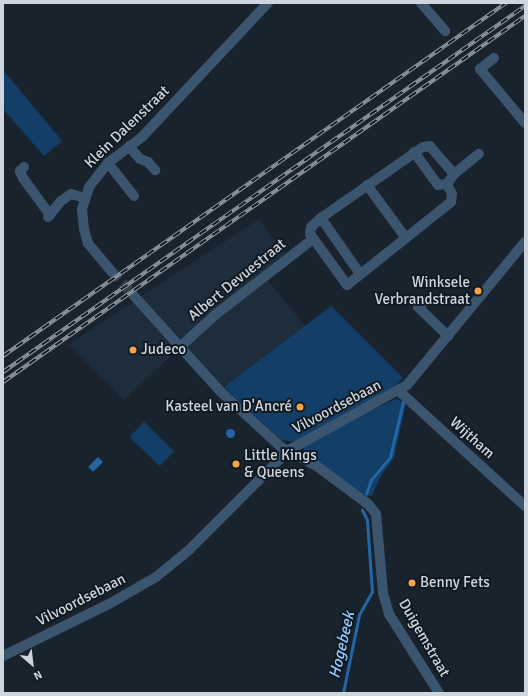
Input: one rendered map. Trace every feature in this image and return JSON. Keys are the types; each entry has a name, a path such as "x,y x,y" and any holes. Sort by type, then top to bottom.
{"street":[{"name":"Klein Dalenstraat","path":"112,272 88,243 82,219 85,198 92,182 108,163 142,137 268,3"},
{"path":"421,3 445,31"},
{"path":"494,58 480,69 525,123"},
{"path":"129,146 140,159 148,162 155,170"},
{"path":"447,184 452,194 451,202 347,285 313,238 311,227 321,218 414,152 430,146 454,174"},
{"path":"414,152 438,185 447,184 454,174 479,154"},
{"path":"108,163 134,196"},
{"path":"24,168 20,171 23,178 49,216 71,194 85,198"},
{"path":"367,185 406,238"},
{"path":"321,218 360,274"},
{"name":"Albert Devuestraat","path":"181,346 215,315 313,238"},
{"name":"Vilvoordsebaan","path":"3,656 109,604 156,577 189,550 289,450 399,391 414,380 525,242"},
{"path":"134,296 181,346 221,392 281,446 289,450"},
{"path":"425,301 418,307 448,336"},
{"name":"Wijtham","path":"399,391 525,506"},
{"name":"Duigemstraat","path":"289,450 368,504 376,514 383,594 389,614 439,693"}],"shaded area":[{"path":"3,70 62,141 44,156 3,109"},
{"path":"259,219 291,263 268,281 305,326 224,387 183,344 124,400 69,344"},
{"path":"331,306 403,378 391,390 296,442 281,440 224,387"},
{"path":"396,399 406,403 394,458 380,477 372,496 361,494 304,453 304,446 351,419"},
{"path":"144,422 174,451 160,466 129,437"},
{"path":"230,428 235,433 230,438 225,433"},
{"path":"98,457 103,462 93,472 88,467"}],"waterway":[{"name":"Hogebeek","path":"366,494 371,480 390,457 403,402"},
{"name":"Hogebeek","path":"343,693 359,615 372,592 367,520 362,510"}],"tunnel":[{"path":"112,272 134,296"}],"railway":[{"path":"3,356 506,3"},
{"path":"3,372 525,6"},
{"path":"3,382 525,16"}],"place":[{"name":"Winksele Verbrandstraat","path":"478,291"},
{"name":"Judeco","path":"133,350"},
{"name":"Kasteel van D'Ancré","path":"300,407"},
{"name":"Little Kings & Queens","path":"236,464"},
{"name":"Benny Fets","path":"412,583"}]}
